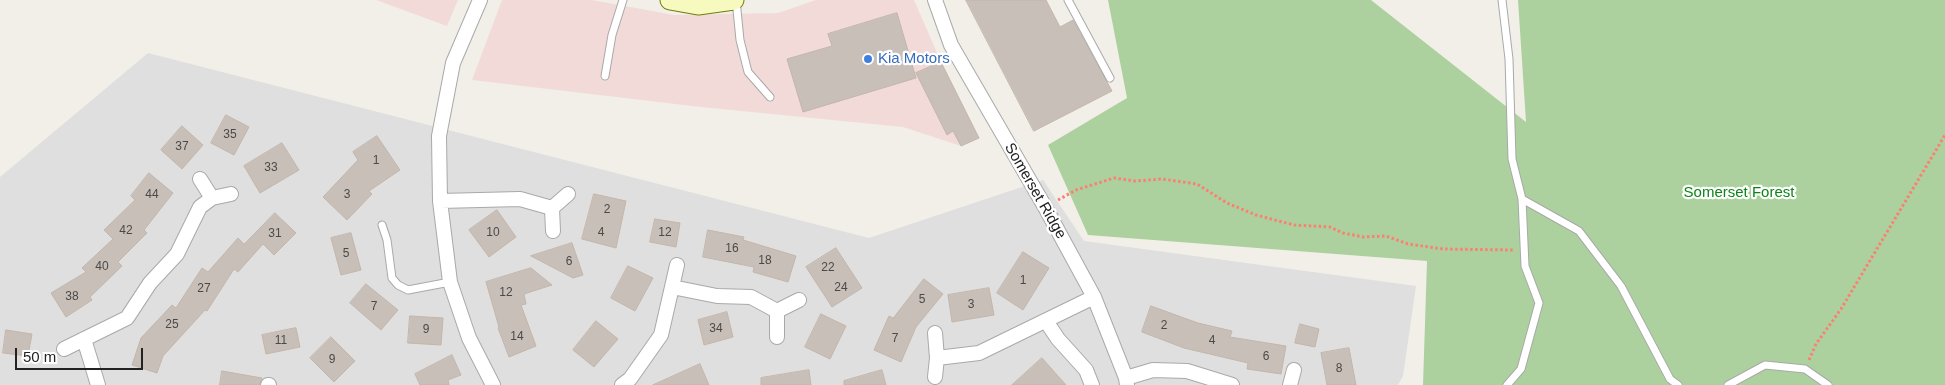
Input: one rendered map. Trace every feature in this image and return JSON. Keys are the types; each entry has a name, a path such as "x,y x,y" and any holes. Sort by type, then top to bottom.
{"street":[{"path":"480,0 453,63 439,136 440,201 450,282 469,338 493,385"},
{"path":"670,0 698,5 735,0"},
{"name":"Somerset Ridge","path":"935,0 951,45 1045,207 1094,297 1127,381"},
{"path":"200,179 212,198"},
{"path":"64,349 126,318 150,283 177,254 200,207 212,198 232,194"},
{"path":"552,208 568,194"},
{"path":"440,201 520,199 552,208"},
{"path":"552,208 553,230"},
{"path":"630,383 661,335 677,265"},
{"path":"672,287 717,296 751,297 777,311"},
{"path":"937,358 979,353 1094,297"},
{"path":"777,311 799,300"},
{"path":"777,311 778,337"},
{"path":"1046,321 1058,339 1086,370 1092,385"},
{"path":"935,333 937,358 935,377"},
{"path":"84,339 98,385"},
{"path":"1127,381 1153,370 1187,371 1232,385"},
{"path":"1290,385 1294,370"}],"lane":[{"path":"606,76 612,35 623,0"},
{"path":"735,0 740,40 748,72 770,97"},
{"path":"1068,0 1110,78"},
{"path":"1502,0 1509,59 1512,159 1522,199 1525,266 1539,303 1521,369 1507,385"},
{"path":"1522,199 1579,231 1622,286 1670,379 1678,385"},
{"path":"382,226 387,240 392,278 398,285 408,290 450,282"},
{"path":"1728,385 1765,365 1805,370 1828,385"}],"path":[{"path":"1805,370 1816,344 1840,309 1945,135"},
{"path":"1045,207 1076,190 1114,178 1135,181 1162,179 1197,184 1227,203 1256,215 1294,225 1330,227 1343,233 1363,237 1386,236 1408,244 1442,249 1524,250"}],"shaded area":[{"path":"376,0 458,0 447,26"},
{"path":"502,0 592,0 674,15 778,13 816,0 914,0 941,62 979,138 961,146 903,127 701,107 472,80"},
{"path":"148,53 869,238 1043,180 1084,241 1416,286 1403,376 1398,385 0,385 0,177"}],"green space":[{"name":"Somerset Forest","path":"1108,0 1371,0 1526,122 1518,0 1945,0 1945,385 1423,385 1427,261 1088,235 1048,145 1127,98"}],"building":[{"path":"966,0 1046,0 1060,27 1073,20 1112,91 1034,131"},
{"path":"897,13 916,78 803,112 787,59 832,46 828,34"},
{"path":"941,62 979,138 961,146 953,131 947,135 916,73"},
{"path":"226,115 249,127 234,155 211,143"},
{"path":"182,126 203,145 182,169 161,150"},
{"path":"377,136 400,170 369,191 372,194 347,220 323,197 358,160 353,152"},
{"path":"282,143 299,170 260,193 244,166"},
{"path":"149,173 173,193 144,230 147,233 118,262 122,266 90,297 92,300 66,317 51,293 86,272 82,268 113,239 104,230 135,200 131,196"},
{"path":"594,194 626,201 616,248 582,239"},
{"path":"497,210 516,237 489,257 469,230"},
{"path":"275,213 296,233 274,255 263,244 238,272 234,269 207,311 205,310 163,356 157,373 132,365 141,338 172,305 176,308 202,268 208,272 238,238 244,244"},
{"path":"655,219 680,223 676,247 650,242"},
{"path":"708,230 744,237 743,240 796,256 788,282 753,272 754,267 703,257"},
{"path":"351,233 361,270 341,275 331,238"},
{"path":"572,243 583,275 573,278 531,256"},
{"path":"836,248 862,288 832,307 806,267"},
{"path":"1023,252 1049,268 1023,310 997,293"},
{"path":"628,266 653,278 635,311 611,298"},
{"path":"531,268 552,285 524,294 526,304 521,305 536,346 509,357 498,328 486,282"},
{"path":"924,279 943,294 916,327 901,362 874,350 889,316 893,318"},
{"path":"366,284 398,310 381,330 350,303"},
{"path":"989,288 994,315 952,322 948,295"},
{"path":"1151,306 1198,323 1232,331 1230,337 1286,346 1281,374 1247,369 1248,363 1184,348 1142,332"},
{"path":"727,312 733,337 704,345 698,320"},
{"path":"821,314 846,326 830,359 805,347"},
{"path":"410,316 443,318 441,345 408,343"},
{"path":"596,321 618,339 594,367 573,350"},
{"path":"1300,324 1319,329 1315,347 1295,343"},
{"path":"296,328 300,347 266,354 262,335"},
{"path":"6,330 32,334 28,356 3,353"},
{"path":"331,337 355,361 334,382 310,358"},
{"path":"1349,348 1356,385 1327,385 1321,353"},
{"path":"452,355 461,375 448,380 449,385 420,385 415,374"},
{"path":"1042,358 1066,385 1012,385"},
{"path":"700,364 709,385 653,385"},
{"path":"809,370 811,385 761,385 761,378"},
{"path":"882,370 886,385 844,385 844,381"},
{"path":"222,371 262,379 259,385 220,385"}],"place":[{"name":"Kia Motors","path":"868,59"}]}
